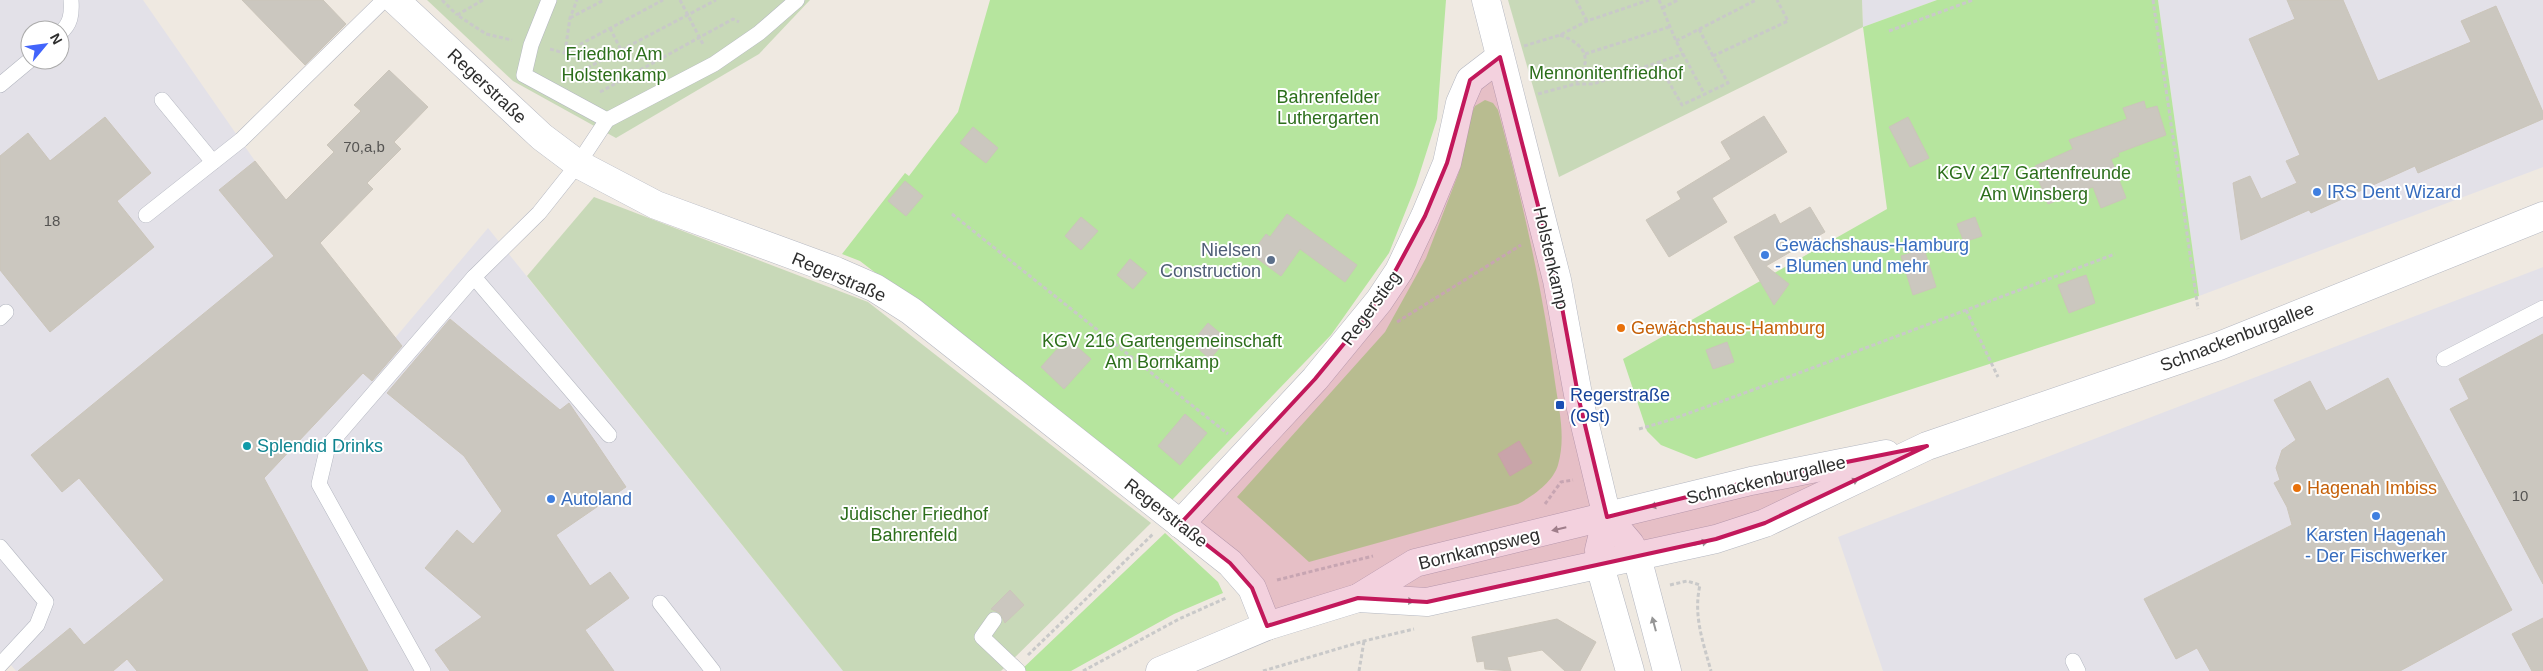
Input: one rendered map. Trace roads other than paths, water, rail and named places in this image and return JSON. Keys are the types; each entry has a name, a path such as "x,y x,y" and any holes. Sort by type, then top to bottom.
{"main road":[{"name":"Regerstraße","path":"395,0 542,137 578,164 656,205 836,271 875,288 911,311 1230,563 1252,588 1267,626"},
{"name":"Holstenkamp","path":"1486,0 1511,52 1579,400 1607,517 1630,544 1637,557 1667,671"},
{"name":"Regerstieg","path":"1180,524 1349,339 1379,301 1399,271 1426,216 1447,163 1460,103 1470,80 1511,52"},
{"name":"Schnackenburgallee","path":"1600,566 1716,539 1766,523 1927,446 2219,346 2543,216"},
{"name":"Schnackenburgallee","path":"1607,517 1752,482 1927,446"},
{"name":"Holstenkamp","path":"1607,517 1599,550 1600,566 1630,671"},
{"name":"Bornkampsweg","path":"1160,671 1267,626 1358,598 1415,563 1607,517"},
{"name":"Bornkampsweg","path":"1358,598 1427,602 1600,566"}],"lane":[{"path":"70,20 72,15 71,0"},
{"path":"146,215 241,140 384,0"},
{"path":"549,0 532,46 524,75 550,87 608,120"},
{"path":"423,671 319,484 328,446 474,277 539,214 578,164 608,120 714,64 760,33 797,0"},
{"path":"0,86 20,69"},
{"path":"162,100 213,162"},
{"path":"474,277 609,435"},
{"path":"2444,359 2543,308"},
{"path":"0,547 46,602 37,625 0,665"},
{"path":"660,603 713,671"},
{"path":"994,620 982,637 1017,669"}],"place":[{"name":"IRS Dent Wizard","path":"2317,192"},
{"name":"Gewächshaus-Hamburg - Blumen und mehr","path":"1765,255"},
{"name":"Nielsen Construction","path":"1271,260"},
{"name":"Gewächshaus-Hamburg","path":"1621,328"},
{"name":"Regerstraße (Ost)","path":"1560,405"},
{"name":"Splendid Drinks","path":"247,446"},
{"name":"Hagenah Imbiss","path":"2297,488"},
{"name":"Autoland","path":"551,499"},
{"name":"Karsten Hagenah - Der Fischwerker","path":"2376,516"}],"park label":[{"name":"Friedhof Am Holstenkamp","path":"614,64"},
{"name":"Mennonitenfriedhof","path":"1606,73"},
{"name":"Bahrenfelder Luthergarten","path":"1328,107"},
{"name":"KGV 217 Gartenfreunde Am Winsberg","path":"2034,183"},
{"name":"KGV 216 Gartengemeinschaft Am Bornkamp","path":"1162,351"},
{"name":"Jüdischer Friedhof Bahrenfeld","path":"914,524"}]}
